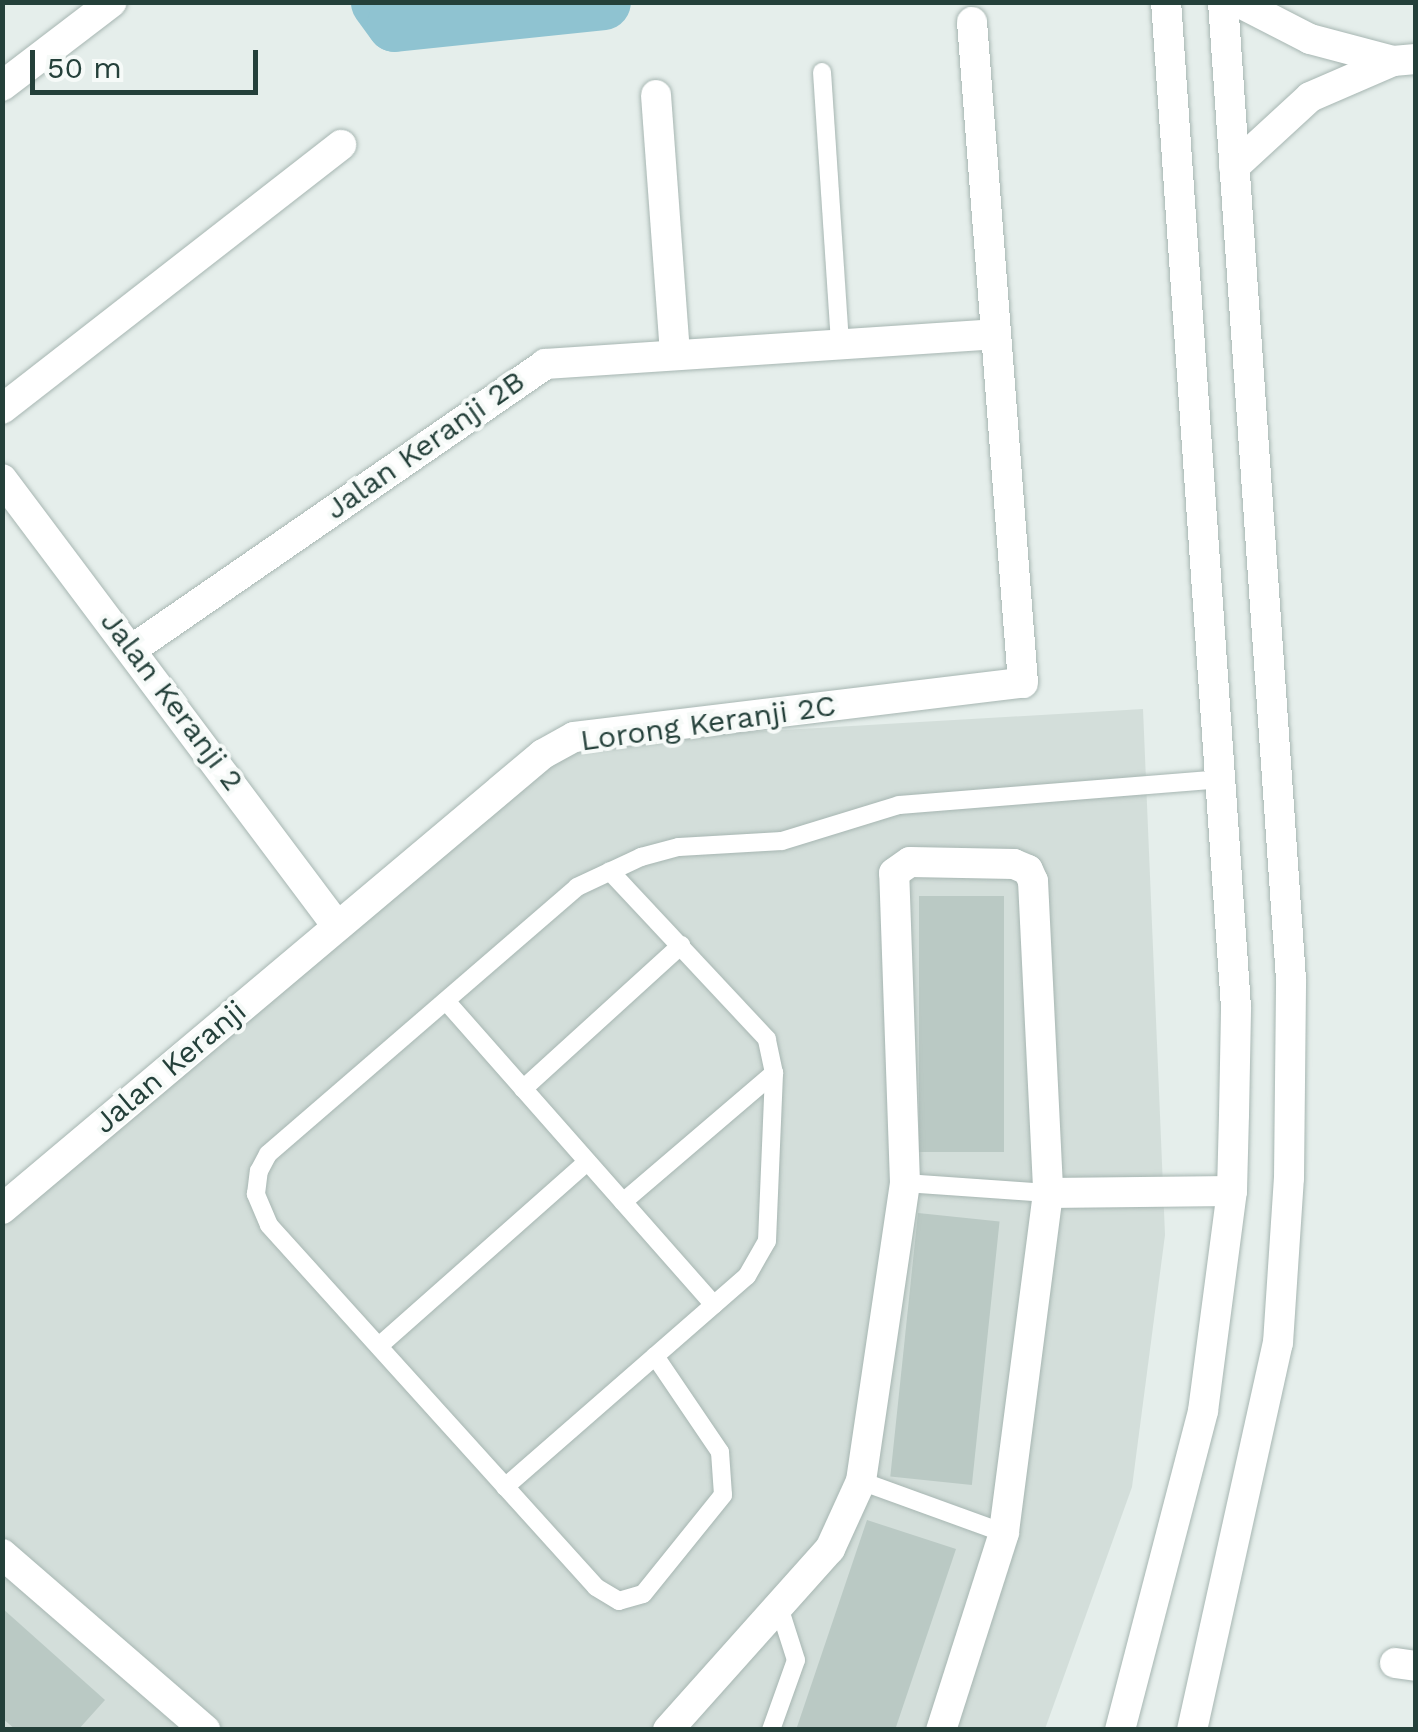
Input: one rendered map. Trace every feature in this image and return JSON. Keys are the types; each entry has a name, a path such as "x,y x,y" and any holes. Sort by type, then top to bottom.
{"street":[{"path":"2,86 112,2"},
{"path":"1120,1730 1203,1410 1232,1191 1236,1008 1166,2"},
{"path":"1192,1730 1255,1470 1278,1343 1289,1178 1290,979 1223,2"},
{"path":"1238,2 1310,39 1404,60"},
{"path":"972,22 994,334"},
{"path":"1234,167 1310,97 1404,60"},
{"path":"656,95 675,353"},
{"path":"2,408 341,145"},
{"name":"Jalan Keranji 2B","path":"134,648 520,376 545,364 994,334"},
{"name":"Lorong Keranji 2C","path":"337,926 542,754 574,737 1024,683 994,334"},
{"name":"Jalan Keranji 2","path":"2,479 134,648 337,926"},
{"path":"668,1730 780,1610 830,1549 861,1481 905,1183 894,873 910,862 1014,864 1028,870 1032,881 1048,1193 1004,1533 941,1730"},
{"name":"Jalan Keranji","path":"2,1208 337,926"},
{"path":"1048,1193 1232,1191"},
{"path":"2,1554 205,1730"}],"lane":[{"path":"822,72 840,343"},
{"path":"655,1356 720,1452 723,1496 643,1594 619,1601 596,1587 270,1225 256,1194 259,1170 268,1154 577,887 610,870 679,847 782,841 898,806 1220,779"},
{"path":"505,1487 714,1306 760,1262 766,1241 774,1073 756,1022 610,870"},
{"path":"523,1089 681,945"},
{"path":"446,1001 714,1306"},
{"path":"623,1202 774,1073"},
{"path":"378,1346 587,1162"},
{"path":"905,1183 1048,1193"},
{"path":"861,1481 1004,1533"},
{"path":"772,1730 796,1660 780,1610"}],"shaded area":[{"path":"1143,709 1165,1235 1132,1487 1045,1729 3,1729 2,1217 559,743"}],"building":[{"path":"919,896 1004,896 1004,1152 919,1152"},
{"path":"918,1213 1000,1222 972,1485 890,1477"},
{"path":"867,1520 956,1549 895,1730 796,1730"},
{"path":"2,1608 105,1700 78,1730 16,1730 2,1718"}],"waterway":[{"path":"378,2 394,24 603,2"}]}
